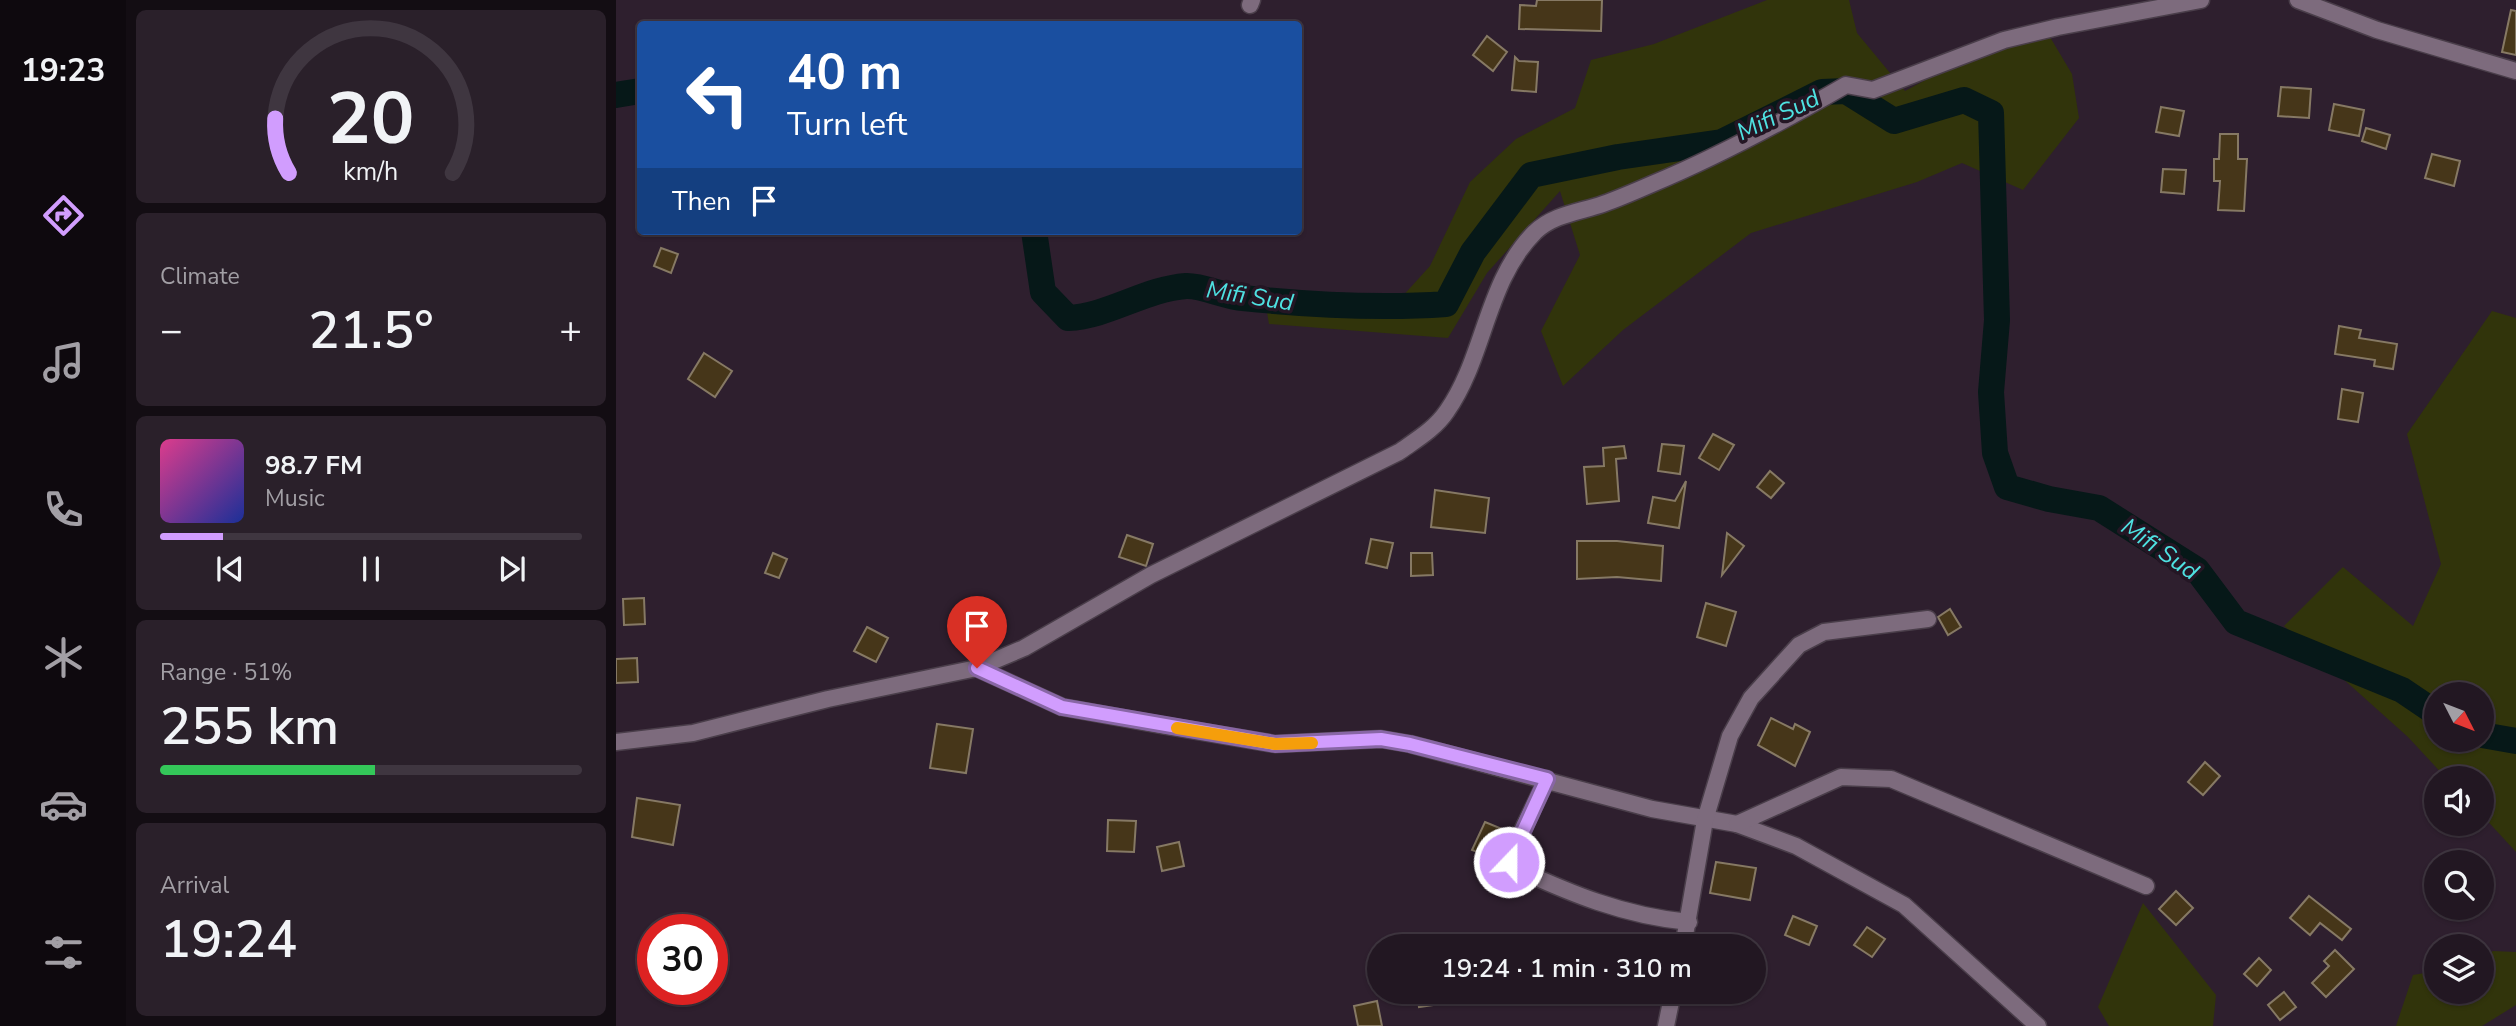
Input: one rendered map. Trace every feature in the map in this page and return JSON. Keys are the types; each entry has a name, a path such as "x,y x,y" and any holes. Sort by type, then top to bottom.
{"street":[{"path":"616,741 693,733 816,702 977,668 1024,648 1151,575 1399,452 1431,429 1446,413 1460,389 1486,317 1518,250 1538,229 1560,216 1656,183 1768,128 1846,85 1873,90 2004,40 2201,0"},
{"path":"2298,0 2377,30 2516,71"},
{"path":"1686,934 1705,820 1730,736 1751,698 1799,645 1824,632 1928,619"},
{"path":"977,668 1062,707 1275,744 1381,739 1410,744 1705,820 1737,824 1830,862 1904,905 2038,1026"},
{"path":"1737,824 1841,777 1891,779 2146,886"},
{"path":"1547,779 1512,852 1511,866 1593,902 1637,915 1689,922"},
{"path":"1666,1026 1671,1004"}],"green space":[{"path":"1767,0 1849,0 1857,33 1905,91 1972,55 2050,37 2072,74 2079,118 2023,190 1962,163 1917,182 1751,233 1623,330 1563,386 1541,331 1580,255 1560,191 1487,273 1448,338 1269,324 1263,289 1400,299 1430,266 1470,182 1516,139 1575,108 1591,60 1654,44"},
{"path":"2492,311 2516,318 2516,852 2494,828 2494,766 2435,766 2408,737 2284,626 2343,567 2413,626 2441,564 2407,434"},
{"path":"2143,903 2216,995 2213,1026 2109,1026 2098,1007"},
{"path":"2494,951 2516,952 2516,1005 2482,1026 2396,1026 2413,975 2424,973 2424,1004 2494,1004"}],"building":[{"path":"1537,0 1602,0 1601,31 1519,29 1520,5 1536,6"},
{"path":"2511,10 2516,11 2516,55 2502,52"},
{"path":"1487,36 1507,52 1493,71 1473,55"},
{"path":"1515,57 1519,61 1538,62 1536,92 1512,90"},
{"path":"2281,87 2311,89 2309,118 2278,116"},
{"path":"2334,104 2364,110 2359,136 2329,130"},
{"path":"2161,107 2184,111 2179,136 2156,132"},
{"path":"2366,128 2390,135 2386,149 2362,141"},
{"path":"2220,134 2238,134 2238,159 2247,159 2244,211 2218,210 2220,181 2214,181 2214,159 2219,159"},
{"path":"2432,154 2460,161 2454,186 2425,178"},
{"path":"2163,169 2186,170 2184,194 2161,192"},
{"path":"661,248 678,254 671,273 654,266"},
{"path":"2339,326 2361,330 2359,338 2397,344 2393,369 2374,366 2375,360 2335,354"},
{"path":"704,353 732,371 715,397 688,379"},
{"path":"2342,389 2363,393 2358,422 2338,419"},
{"path":"1713,434 1734,445 1719,470 1699,458"},
{"path":"1662,444 1684,446 1680,474 1658,471"},
{"path":"1624,446 1626,458 1616,459 1619,501 1587,504 1584,467 1604,466 1603,448"},
{"path":"1770,471 1784,483 1771,498 1757,487"},
{"path":"1686,481 1679,528 1648,523 1653,497 1675,501"},
{"path":"1435,490 1489,498 1485,533 1431,527"},
{"path":"1727,533 1744,546 1722,575"},
{"path":"1127,535 1153,544 1146,566 1119,557"},
{"path":"1371,539 1393,543 1387,568 1366,563"},
{"path":"1577,541 1617,541 1663,546 1661,581 1617,577 1577,579"},
{"path":"773,553 787,559 779,578 765,573"},
{"path":"1411,553 1432,553 1433,575 1411,576"},
{"path":"644,598 645,624 624,625 623,599"},
{"path":"1706,603 1736,612 1726,646 1697,637"},
{"path":"1950,609 1961,627 1948,635 1938,617"},
{"path":"867,627 888,638 876,662 854,651"},
{"path":"637,658 638,682 616,683 616,659"},
{"path":"1771,718 1793,729 1795,724 1810,732 1795,766 1758,745"},
{"path":"937,724 973,729 966,773 930,768"},
{"path":"2205,762 2220,776 2203,795 2188,782"},
{"path":"637,798 680,805 673,845 632,837"},
{"path":"1108,820 1136,821 1134,852 1107,851"},
{"path":"1485,822 1507,831 1501,861 1472,850"},
{"path":"1179,842 1184,866 1162,871 1157,847"},
{"path":"1716,862 1756,868 1750,900 1710,893"},
{"path":"2176,891 2193,908 2176,925 2159,909"},
{"path":"2309,896 2351,929 2342,940 2320,923 2310,935 2290,918"},
{"path":"1793,916 1817,926 1809,945 1785,935"},
{"path":"1867,927 1885,939 1872,957 1854,945"},
{"path":"2335,950 2354,969 2326,997 2312,983 2329,966 2324,961"},
{"path":"2259,958 2271,970 2257,986 2244,974"},
{"path":"2284,992 2296,1007 2280,1020 2268,1005"},
{"path":"1378,1004 1382,1026 1358,1026 1354,1006"},
{"path":"1419,1004 1441,1004 1419,1007"}],"waterway":[{"name":"Mifi Sud","path":"1035,235 1043,292 1068,318 1098,313 1156,292 1186,286 1236,297 1294,303 1344,306 1446,304 1473,252 1531,175 1618,157 1722,142 1822,92 1846,91 1894,121 1964,100 1991,113 1997,320 1991,392 1995,453 2007,487 2049,499 2099,508 2197,570 2236,622 2402,690 2424,705"},
{"name":"Mifi Sud","path":"616,95 637,92"},
{"name":"Mifi Sud","path":"2494,737 2516,741"}],"slow traffic":[{"path":"1177,728 1275,744 1312,743"}],"route":[{"path":"977,668 1062,707 1275,744 1381,739 1547,779 1509,862"}]}
